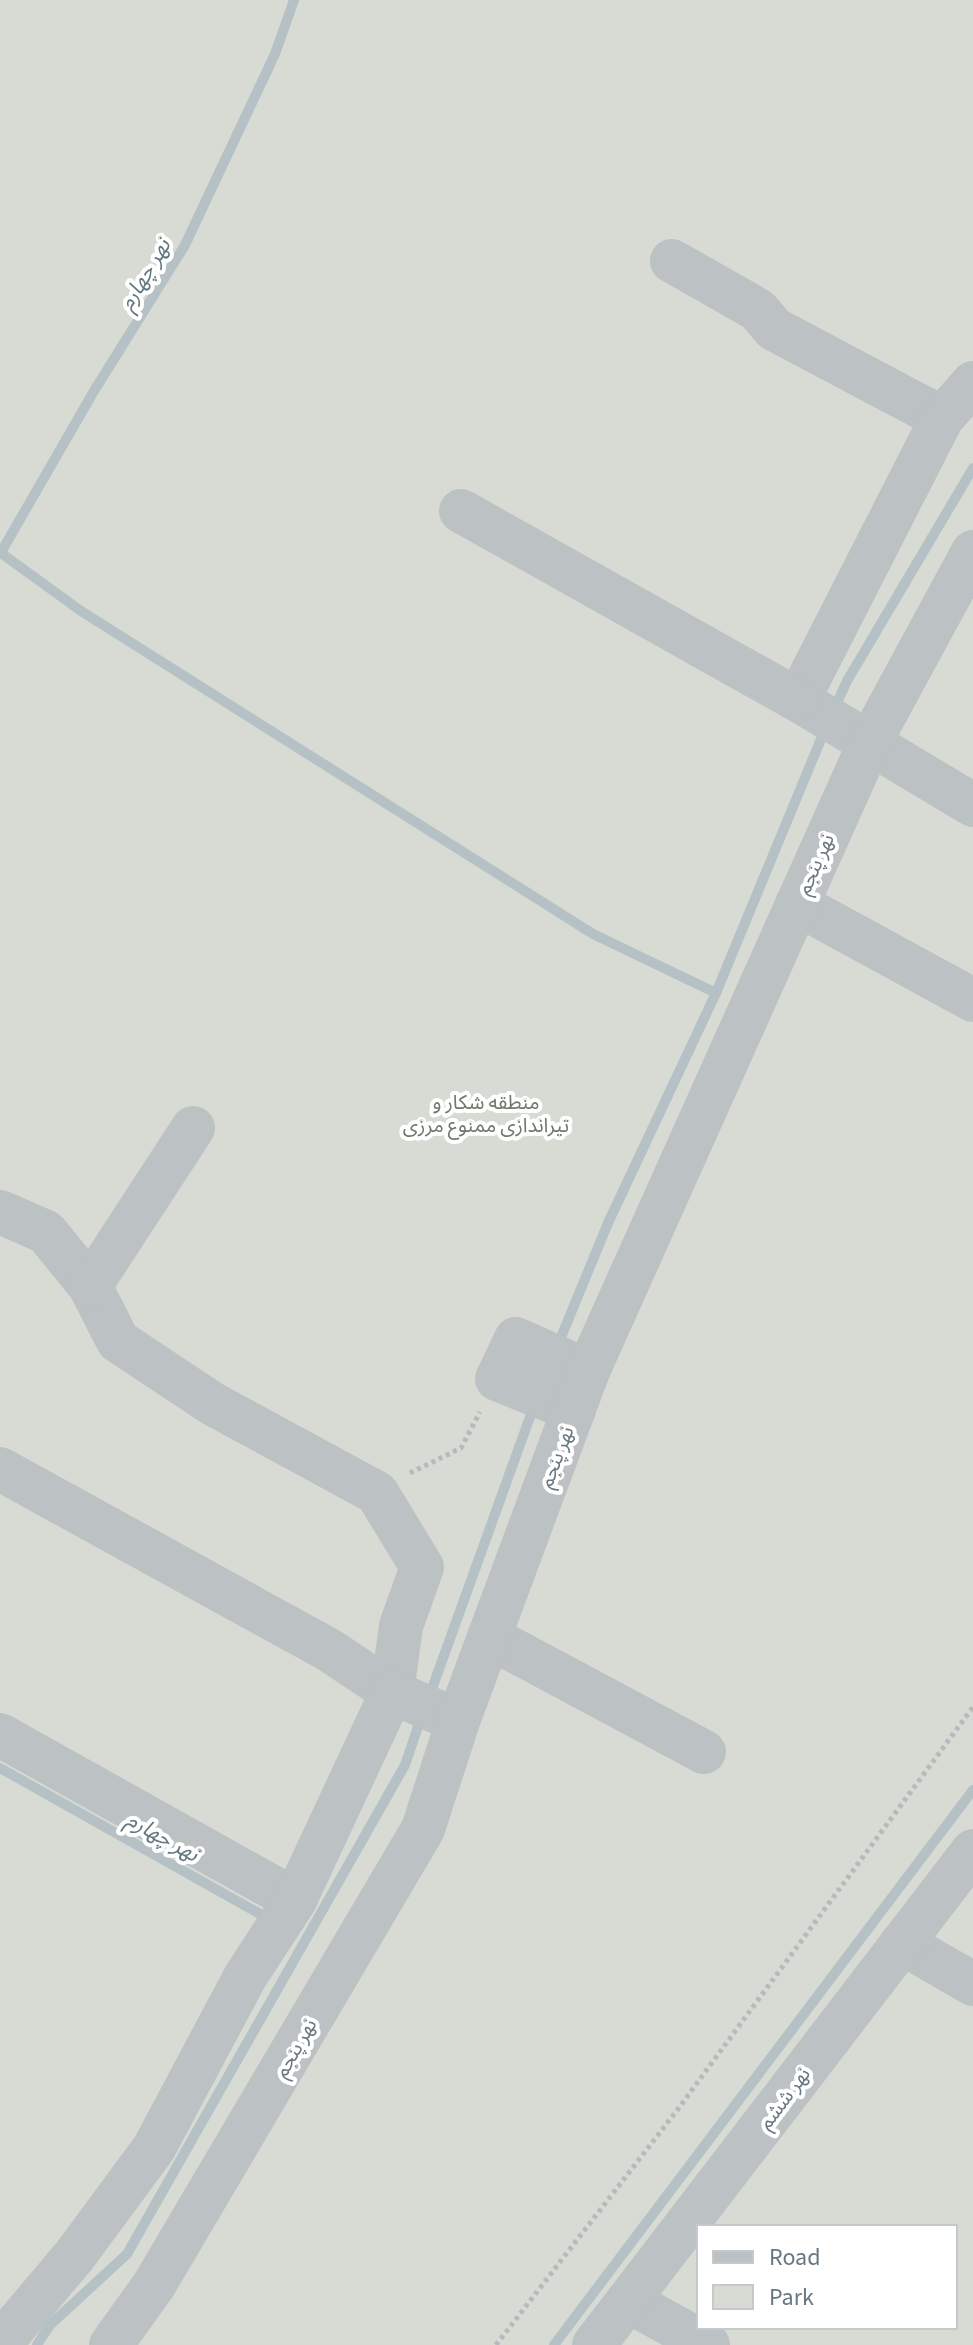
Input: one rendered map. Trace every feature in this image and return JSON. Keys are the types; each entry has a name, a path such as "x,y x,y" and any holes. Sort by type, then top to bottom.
{"street":[{"path":"672,261 758,310 774,329 942,418"},
{"path":"805,705 942,418 973,383"},
{"path":"461,511 805,705 973,805"},
{"name":"نهر پنجم","path":"111,2345 154,2285 423,1829 425,1707 489,1637 549,1381 797,904 860,737 971,560"},
{"path":"797,904 973,1000"},
{"path":"90,1286 193,1128"},
{"path":"0,1212 46,1232 90,1286 118,1341 213,1404 377,1493 422,1567 401,1626 425,1707"},
{"path":"0,1469 329,1650 425,1707"},
{"path":"489,1637 704,1752"},
{"path":"0,2344 75,2255 154,2148 245,1977 425,1707"},
{"path":"0,1735 284,1917"},
{"name":"نهر ششم","path":"594,2345 973,1851"},
{"path":"902,1943 973,1984"},
{"path":"628,2301 708,2345"}],"path":[{"path":"377,1493 461,1448 549,1381"},
{"path":"496,2345 678,2109 973,1707"}],"green space":[{"name":"منطقه شکار و تیراندازی ممنوع مرزی","path":"0,0 973,0 973,2345 0,2345"}],"waterway":[{"name":"نهر چهارم","path":"0,554 94,391 185,245 275,54 294,0"},
{"path":"834,709 847,681 973,468"},
{"path":"1,553 81,611 593,934 716,993"},
{"path":"557,1347 608,1223 716,993 826,727"},
{"path":"429,1697 535,1403"},
{"path":"37,2345 50,2325 127,2254 405,1765 422,1715"},
{"name":"نهر چهارم","path":"0,1768 269,1919"},
{"path":"554,2345 973,1790"}]}
